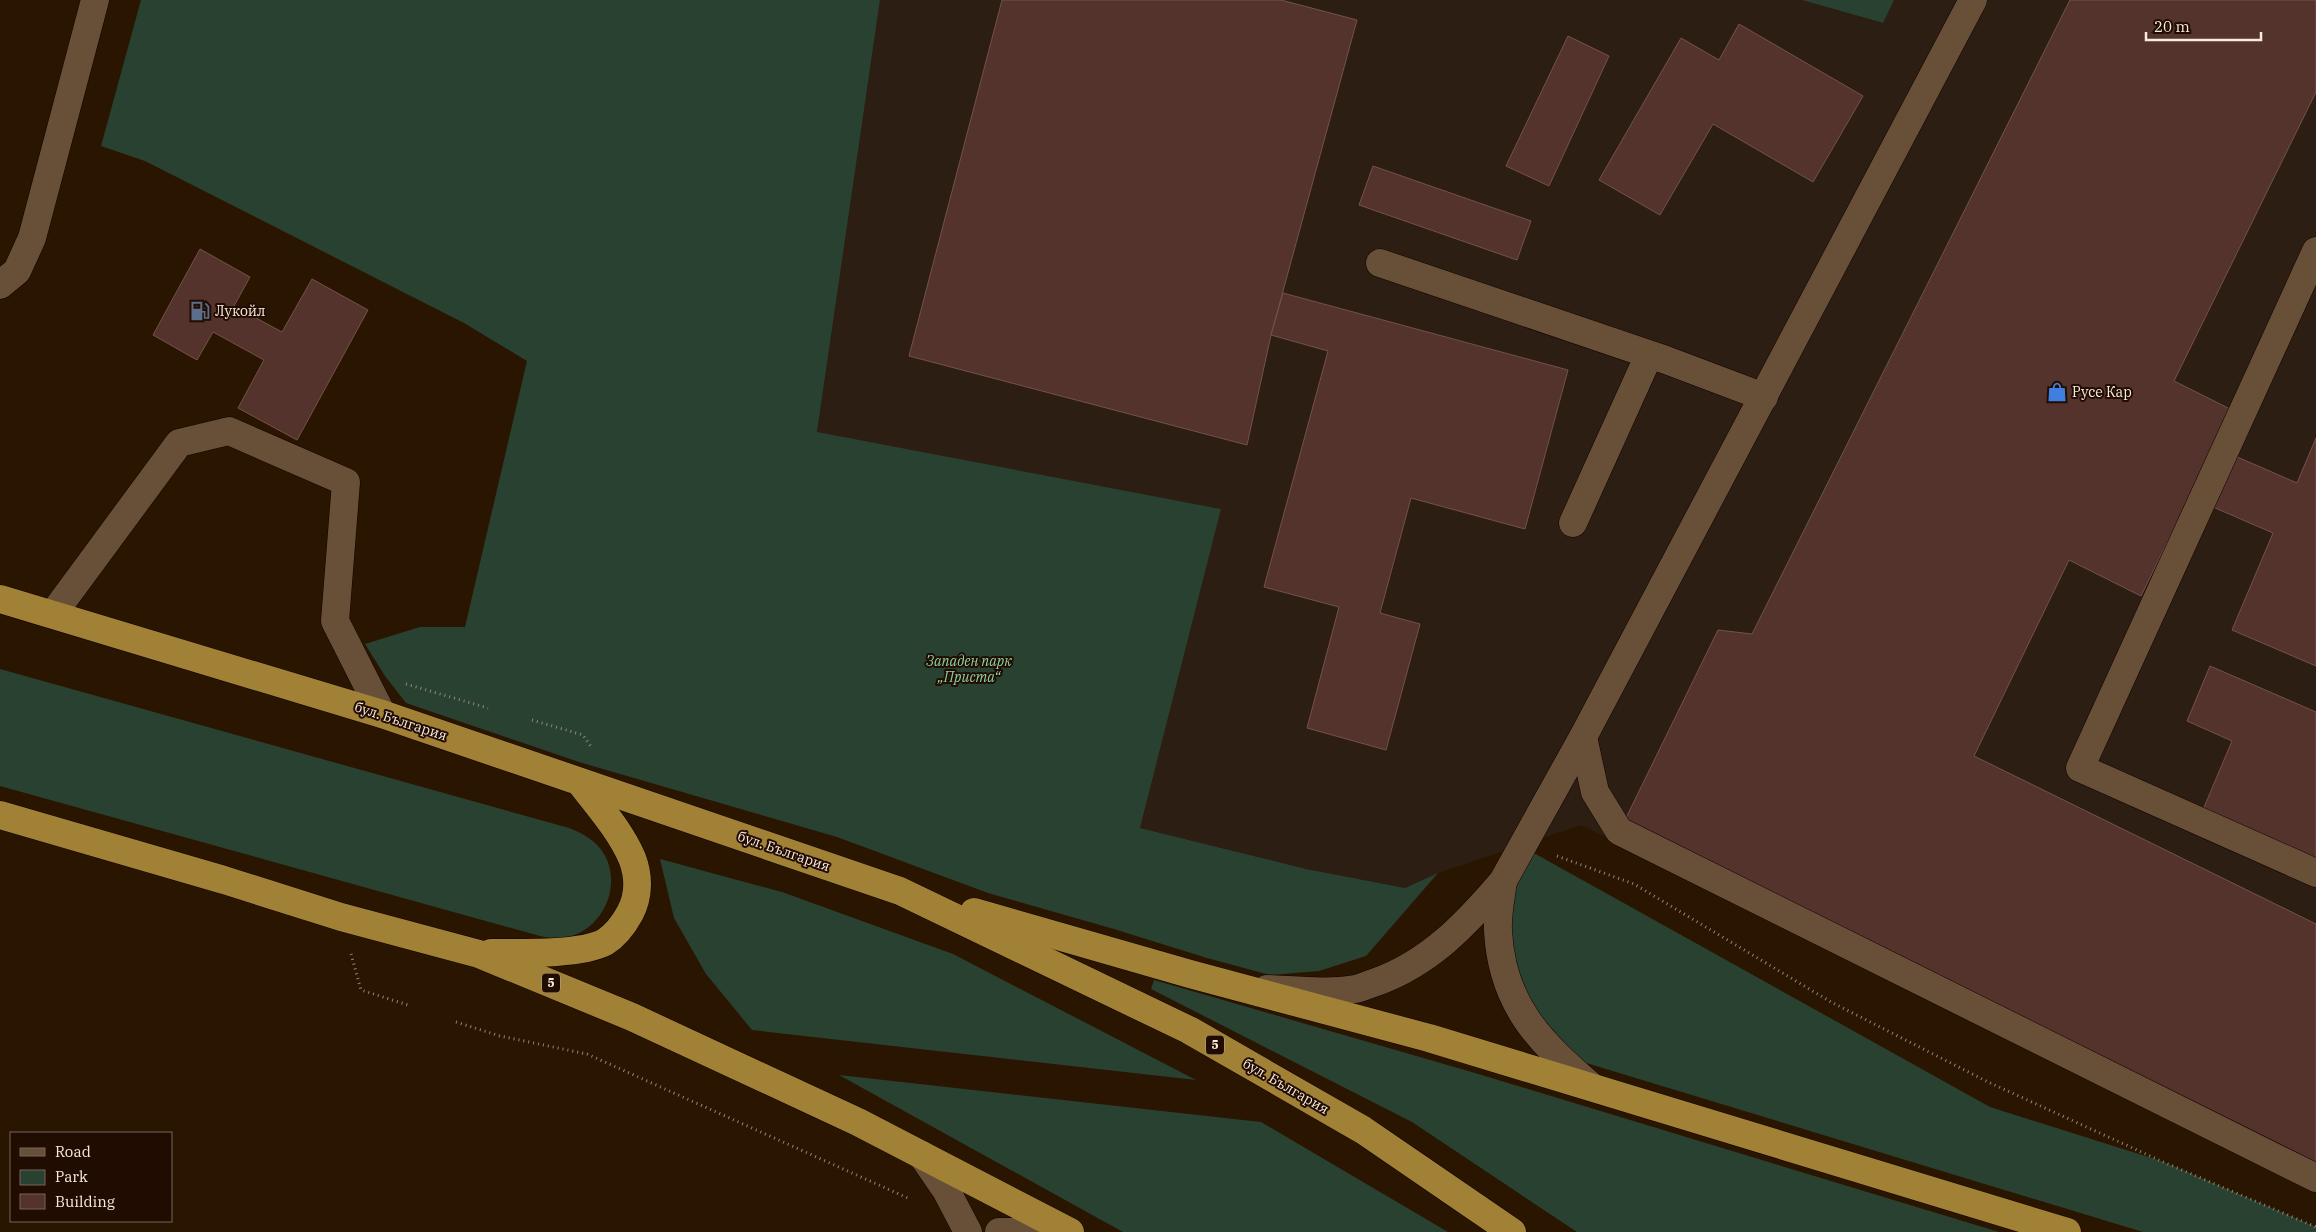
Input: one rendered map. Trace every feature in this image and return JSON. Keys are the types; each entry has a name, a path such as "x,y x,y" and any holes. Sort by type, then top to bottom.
{"highway":[{"name":"бул. България","path":"0,599 382,714 900,891 1189,1030 1363,1130 1512,1232"},
{"path":"479,954 574,950 604,942 622,926 634,905 638,882 632,859 621,837 580,782"},
{"name":"5","path":"0,816 224,880 341,917 479,954 632,1017 858,1122 1070,1232"},
{"path":"900,891 1246,989 1429,1038 2067,1232"}],"street":[{"path":"0,286 16,271 32,238 95,0"},
{"path":"1246,989 1355,989 1384,979 1414,965 1441,946 1468,922 1503,881 1583,737 1974,0"},
{"path":"2316,251 2080,768 2316,873"},
{"path":"1380,263 1649,354 1764,397"},
{"path":"1573,523 1649,354"},
{"path":"53,614 179,443 228,431 346,482 335,621 382,714"},
{"path":"1583,737 1595,792 1619,831 2316,1178"},
{"path":"1503,881 1498,930 1503,966 1514,997 1530,1026 1551,1052 1592,1087"},
{"path":"922,1155 946,1190 968,1232"},
{"path":"999,1232 1029,1232"}],"path":[{"path":"456,699 488,708"},
{"path":"532,720 583,735"},
{"path":"1524,843 1634,884 1831,1002 1988,1082 2161,1161 2316,1227"},
{"path":"362,990 411,1006"},
{"path":"456,1022 500,1036 587,1054 915,1201"}],"shaded area":[{"path":"880,0 1802,0 1882,23 1894,0 2316,0 2316,1183 1581,825 1438,873 1405,888 1306,869 1140,828 1221,509 817,433"}],"green space":[{"name":"Западен парк „Приста“","path":"141,0 880,0 817,432 1221,509 1140,828 1306,869 1405,888 1438,873 1366,956 1319,971 1270,975 988,893 837,837 579,762 406,703 385,676 365,644 420,627 465,627 527,361 464,323 145,161 101,146"},
{"path":"1802,0 1894,0 1883,23"},
{"path":"0,669 569,828 592,840 607,859 611,874 606,904 599,917 575,935 550,938 0,786"},
{"path":"1532,852 1990,1107 2161,1161 2316,1227 2316,1232 2143,1232 1583,1062 1557,1041 1542,1020 1522,982 1516,962 1510,920 1512,899 1517,875"},
{"path":"660,859 782,892 953,954 1196,1080 752,1030 706,974 674,918"},
{"path":"1154,980 1475,1073 1999,1232 1577,1232 1412,1122 1151,989"},
{"path":"839,1075 1261,1122 1448,1232 1123,1232"}],"building":[{"path":"1002,0 1281,0 1357,20 1271,335 1247,445 909,356"},
{"path":"2070,0 2316,0 2316,92 2174,381 2232,410 2141,596 2069,560 1974,756 2316,924 2316,1167 1622,826 1718,630 1752,634"},
{"path":"1739,24 1863,96 1813,182 1713,124 1660,215 1599,180 1681,38 1719,60"},
{"path":"1568,36 1609,56 1549,186 1506,166"},
{"path":"1373,166 1531,221 1517,260 1359,205"},
{"path":"200,249 250,277 234,306 282,332 312,279 368,310 297,440 238,408 264,360 213,332 197,360 153,335"},
{"path":"1283,293 1568,370 1525,529 1411,498 1380,613 1420,624 1386,750 1307,728 1339,607 1264,587 1328,351 1271,335"},
{"path":"2316,438 2316,666 2232,630 2273,533 2213,507 2235,456 2297,483"},
{"path":"2210,666 2316,712 2316,861 2202,812 2232,741 2187,721"}],"place":[{"name":"Лукойл","path":"200,311"},
{"name":"Русе Кар","path":"2057,392"}]}
